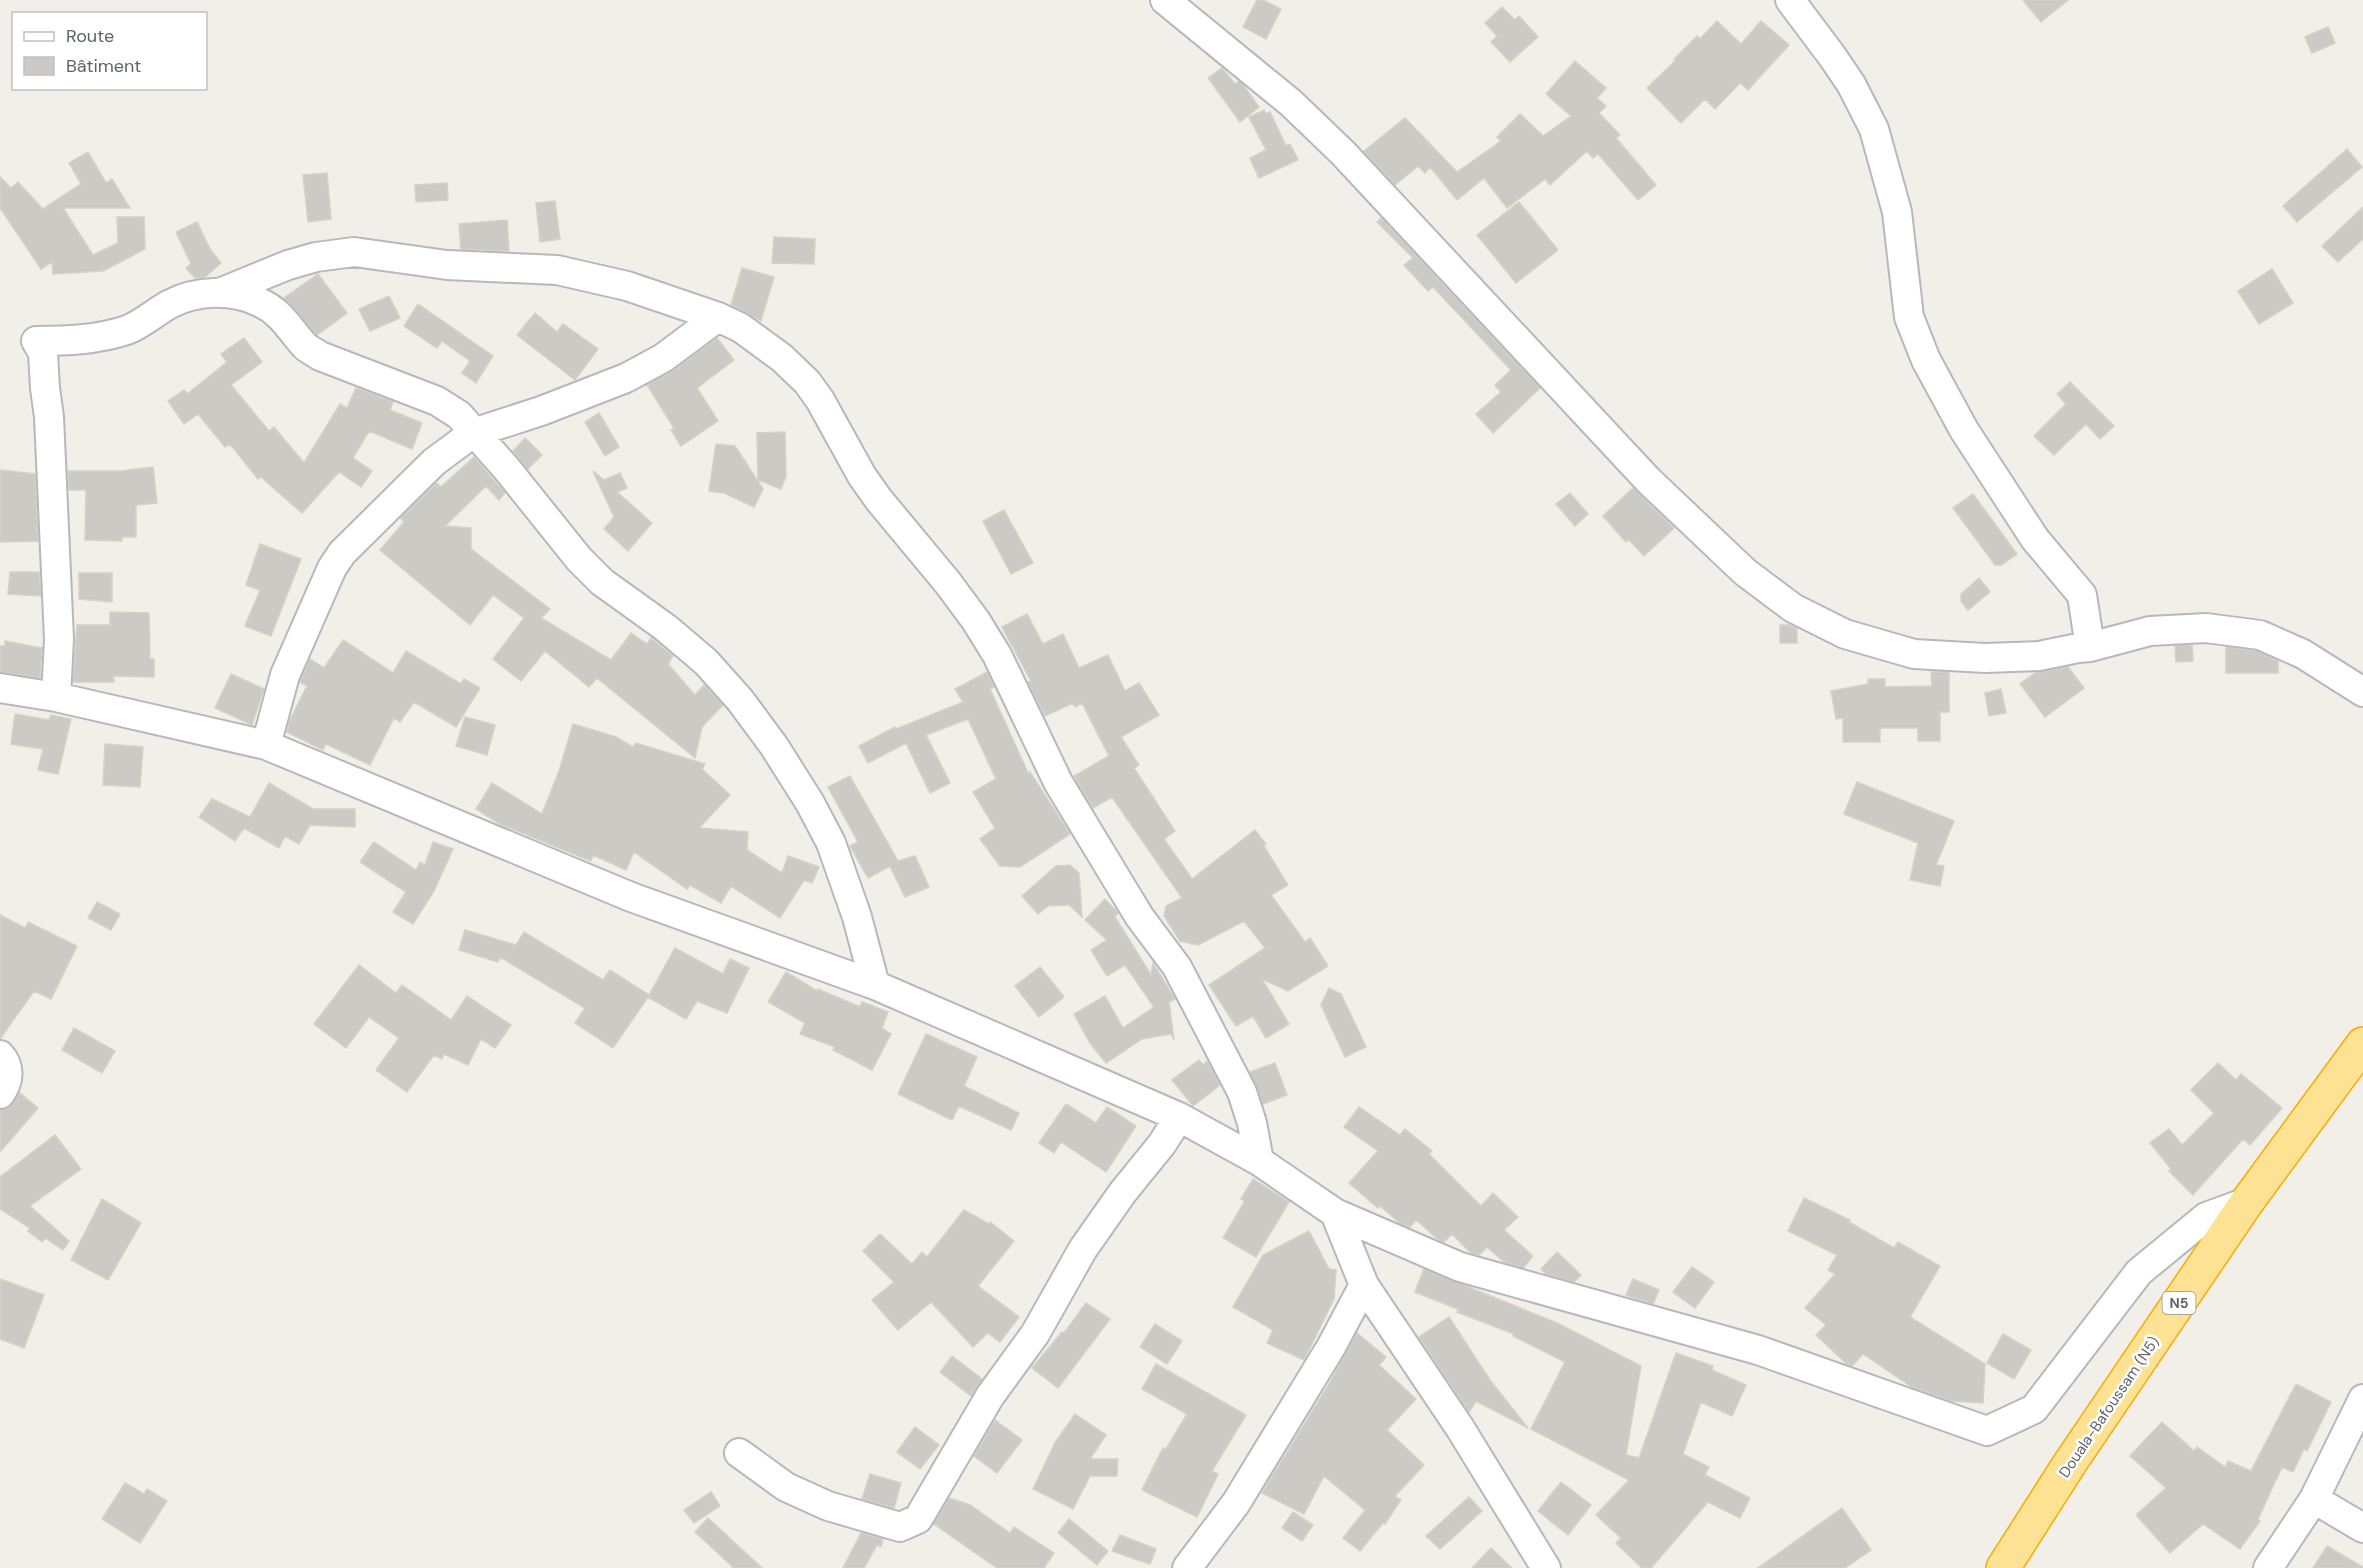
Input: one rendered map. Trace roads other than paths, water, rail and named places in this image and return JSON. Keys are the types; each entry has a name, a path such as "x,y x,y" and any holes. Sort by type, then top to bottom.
{"highway":[{"name":"Douala-Bafoussam (N5)","path":"2003,1568 2070,1463 2247,1202 2363,1044"}],"street":[{"path":"1165,0 1291,103 1359,170 1648,480 1745,572 1793,608 1845,634 1914,654 1985,658 2039,656 2090,647 2150,631 2206,628 2259,635 2303,654 2363,692"},
{"path":"1790,0 1851,84 1874,129 1897,212 1909,317 1926,360 1964,430 2035,539 2082,595 2090,647"},
{"path":"56,697 59,639 49,417 43,353 36,342 105,337 139,325 170,304 200,294 222,292 288,265 316,257 354,252 447,265 557,270 627,286 718,317 754,337 782,358 807,382 820,400 862,476 976,621 997,655 1058,782 1139,916 1177,967 1242,1092 1252,1123 1259,1161"},
{"path":"222,292 252,299 274,310 306,346 320,356 437,401 459,415 506,468 579,559 602,582 666,628 706,662 760,726 810,803 831,843 860,928 875,985"},
{"path":"266,745 285,675 332,568 342,553 434,462 473,433 541,411 626,378 663,358 718,317"},
{"path":"0,688 56,697 266,745 631,897 875,985 1179,1117 1259,1161 1335,1213 1460,1267 1758,1350 1987,1431 2034,1409 2139,1272 2206,1217 2247,1202"},
{"path":"0,1056 7,1068 8,1077 0,1094"},
{"path":"740,1453 786,1487 828,1506 900,1527 918,1519 990,1396 1035,1334 1083,1249 1123,1192 1162,1144 1179,1117"},
{"path":"1335,1213 1364,1285 1460,1428 1546,1568"},
{"path":"1187,1568 1236,1503 1331,1347 1364,1285"},
{"path":"2268,1568 2314,1499 2363,1399"},
{"path":"2314,1499 2363,1528"}]}
